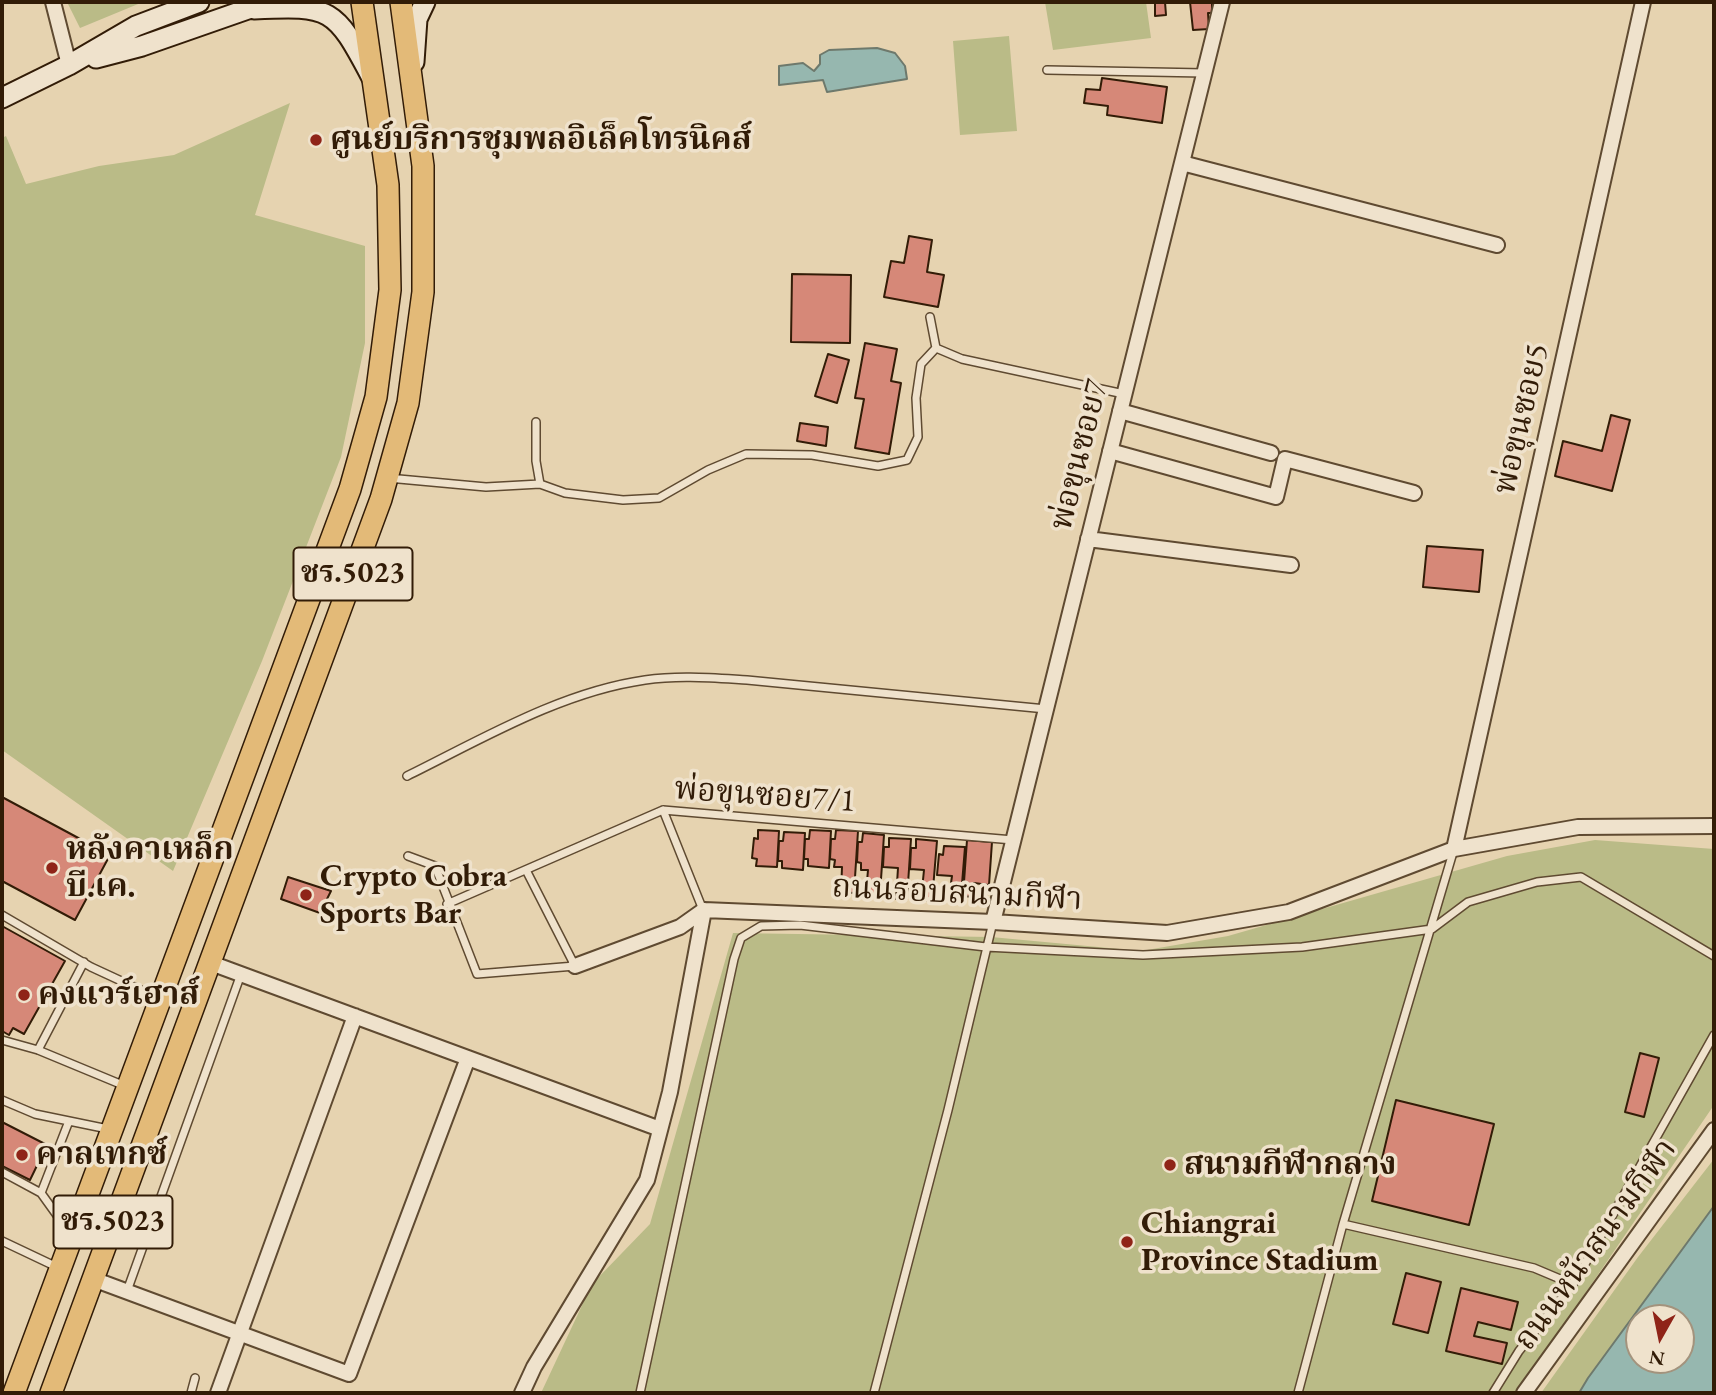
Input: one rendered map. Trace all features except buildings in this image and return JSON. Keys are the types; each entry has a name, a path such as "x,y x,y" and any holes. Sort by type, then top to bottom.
{"main road":[{"path":"2,98 69,65 136,26 199,2"},
{"path":"69,65 142,46 268,2"},
{"name":"ชร.5023","path":"15,1393 158,998 349,489 376,397 390,290 388,185 362,2"},
{"name":"ชร.5023","path":"51,1393 387,478 408,403 423,292 423,166 401,2"},
{"path":"413,76 417,19 425,2"},
{"path":"247,9 298,6 321,9 340,22 376,86"},
{"path":"143,1039 175,1051"}],"street":[{"path":"53,2 69,65"},
{"name":"พ่อขุนซอย7","path":"993,922 1222,2"},
{"name":"พ่อขุนซอย5","path":"1454,849 1643,2"},
{"path":"1182,163 1497,245"},
{"path":"1120,411 1271,453"},
{"path":"1110,451 1276,496 1285,459 1414,493"},
{"path":"1088,539 1291,565"},
{"name":"ถนนรอบสนามกีฬา","path":"704,910 993,922 1167,933 1289,912 1454,849 1578,827 1714,826"},
{"path":"575,966 680,927 704,910"},
{"path":"522,1393 534,1367 647,1180 660,1129 704,910"},
{"path":"208,962 660,1129"},
{"path":"218,1393 355,1016"},
{"path":"93,1279 349,1374 468,1058"},
{"name":"ถนนหน้าสนามกีฬา","path":"1524,1393 1714,1130"}],"lane":[{"path":"1047,70 1205,73"},
{"path":"930,317 936,348"},
{"path":"387,478 486,487 540,484 565,493 623,500 659,498 708,470 746,454 812,456 878,466 907,460 918,437 916,398 922,364 936,348"},
{"path":"936,348 962,359 1124,394"},
{"path":"536,422 540,484"},
{"path":"407,776 521,719 585,696 644,680 697,677 747,680 1046,709"},
{"path":"663,810 704,910"},
{"name":"พ่อขุนซอย7/1","path":"447,904 663,810 1013,840"},
{"path":"1297,1393 1343,1224 1454,849"},
{"path":"408,856 435,866 447,904 477,974 575,966 526,870"},
{"path":"640,1393 724,1002 741,938 761,926 800,925 986,947 1143,955 1302,947 1432,929 1468,902 1537,882 1581,877 1714,956"},
{"path":"2,915 84,962 158,998"},
{"path":"874,1393 948,1110 993,922"},
{"path":"38,1050 84,962"},
{"path":"127,1292 241,974"},
{"path":"1493,1393 1519,1351 1572,1284 1714,1035"},
{"path":"2,1040 38,1050 126,1086"},
{"path":"2,1100 35,1114 110,1129"},
{"path":"41,1193 69,1121"},
{"path":"2,1172 41,1193 72,1235"},
{"path":"1343,1224 1534,1268 1572,1284"},
{"path":"2,1241 60,1268"},
{"path":"191,1393 195,1378"}],"green space":[{"path":"67,2 143,2 80,28"},
{"path":"1045,2 1146,2 1151,38 1053,50"},
{"path":"1009,36 1017,131 960,135 953,41"},
{"path":"290,103 255,215 365,246 365,343 341,457 262,661 173,871 2,750 2,138 6,136 26,184 99,166 174,155"},
{"name":"สนามกีฬากลาง","path":"1595,840 1714,849 1714,1105 1517,1393 541,1393 592,1284 650,1224 733,933 991,937 1141,951 1228,936 1507,856"},
{"path":"1714,1159 1714,1206 1643,1304 1625,1304 1625,1329 1579,1393 1541,1393 1638,1257"}],"water":[{"path":"877,48 895,53 905,66 907,79 827,92 823,80 779,85 779,66 803,63 814,71 820,64 820,55 829,50"},
{"path":"1714,1206 1714,1393 1579,1393 1625,1327 1625,1374 1695,1374 1695,1304 1642,1304"}],"place":[{"name":"ศูนย์บริการชุมพลอิเล็คโทรนิคส์","path":"316,140"},
{"name":"หลังคาเหล็ก บี.เค.","path":"52,868"},
{"name":"Crypto Cobra Sports Bar","path":"306,895"},
{"name":"คงแวร์เฮาส์","path":"24,995"},
{"name":"คาลเทกซ์","path":"22,1155"},
{"name":"สนามกีฬากลาง","path":"1170,1165"},
{"name":"Chiangrai Province Stadium","path":"1127,1242"}]}
